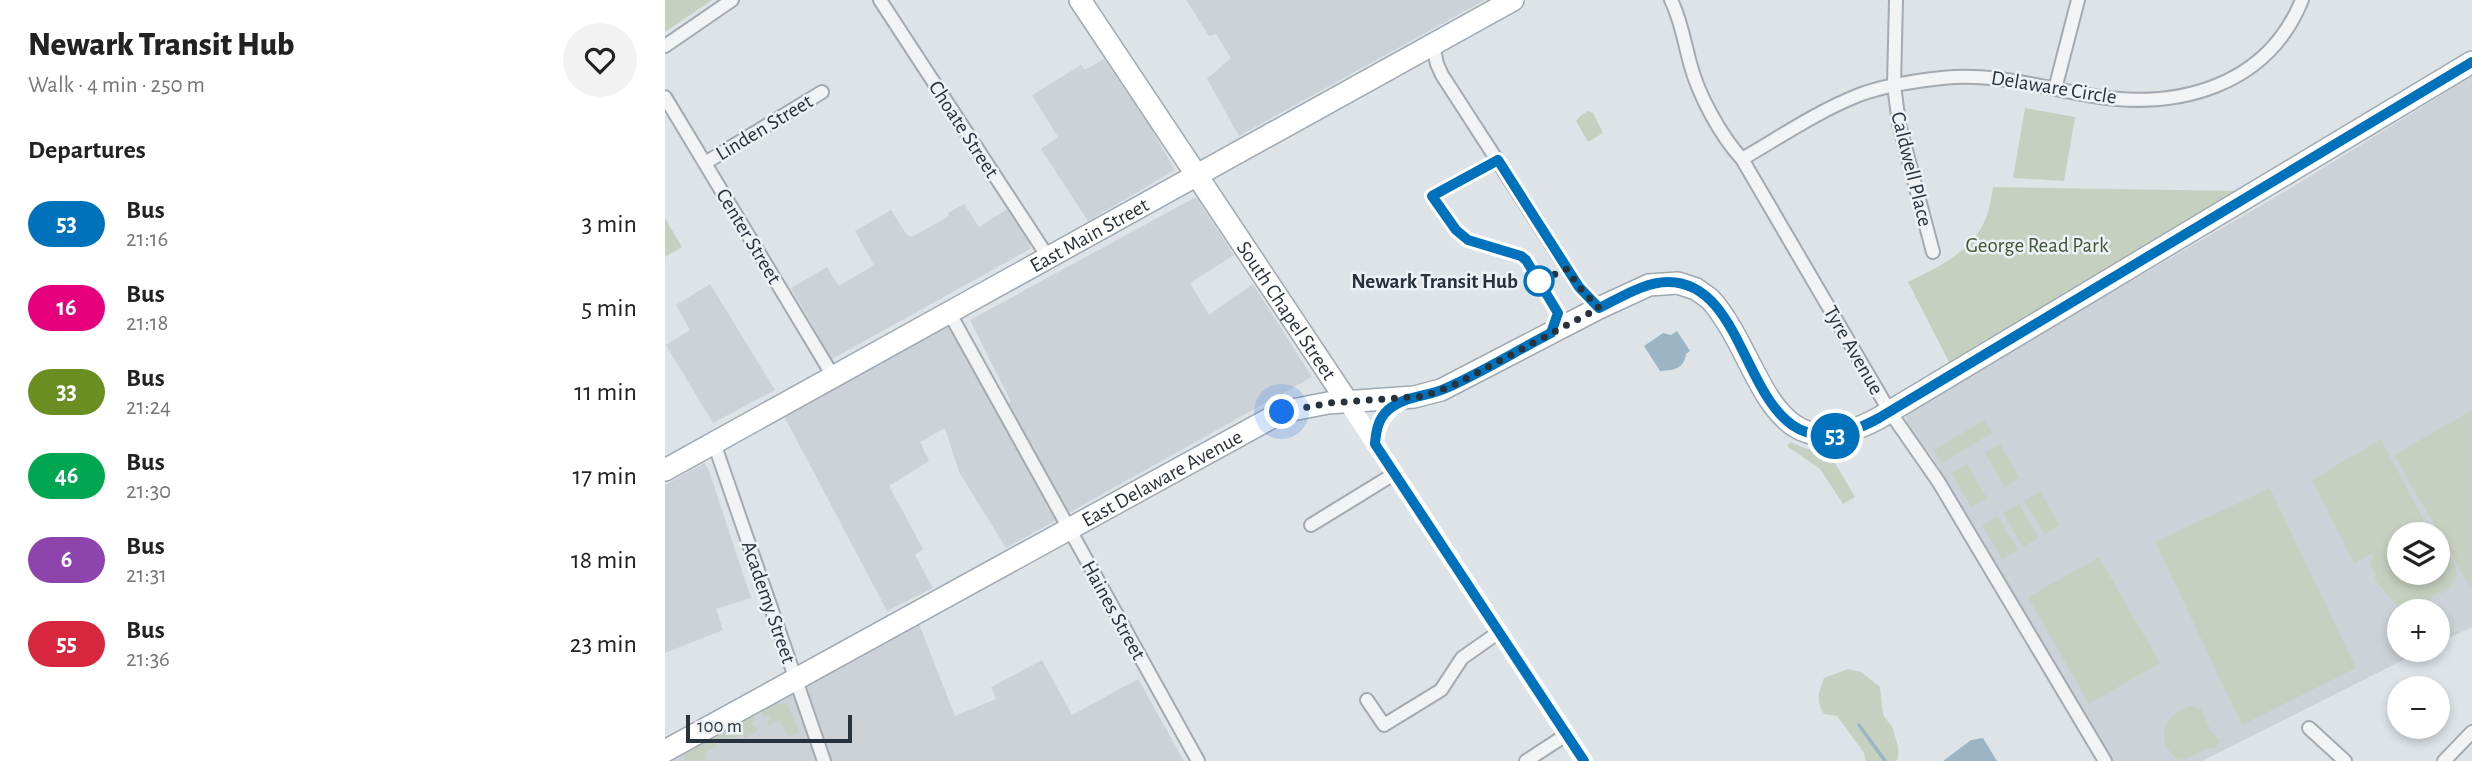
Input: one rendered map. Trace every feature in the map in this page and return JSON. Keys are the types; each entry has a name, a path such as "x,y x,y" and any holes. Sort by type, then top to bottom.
{"main road":[{"name":"South Chapel Street","path":"1080,0 1347,401"},
{"name":"East Main Street","path":"665,470 1513,0"},
{"name":"East Delaware Avenue","path":"665,751 1282,412 1347,401 1425,396 1456,384 1599,308 1655,284 1671,282 1690,287 1713,302 1771,402 1791,425 1811,433 1832,436 1860,428 2472,62"}],"street":[{"path":"665,46 732,0"},
{"name":"Choate Street","path":"880,0 1048,257"},
{"name":"Tyre Avenue","path":"1671,0 1700,92 1890,411 1938,481 2105,761"},
{"name":"Caldwell Place","path":"1896,0 1894,85 1899,124 1933,253"},
{"path":"2056,89 2078,0"},
{"name":"Delaware Circle","path":"1742,159 1844,101 1894,85 1943,77 2013,79 2096,97 2144,99 2201,92 2234,78 2263,58 2280,37 2302,0"},
{"path":"1433,44 1442,75 1579,287 1599,308"},
{"name":"Linden Street","path":"705,163 822,92"},
{"name":"Center Street","path":"665,97 833,376"},
{"name":"Haines Street","path":"949,312 1198,761"},
{"path":"1375,444 1381,418 1407,398"},
{"name":"South Chapel Street","path":"1347,401 1584,761"},
{"name":"Academy Street","path":"714,443 824,761"},
{"path":"1311,525 1394,474"},
{"path":"1367,700 1384,724 1441,690 1462,658 1499,632"},
{"path":"2309,729 2345,761"},
{"path":"2444,761 2472,732"},
{"path":"1526,761 1566,735"}],"shaded area":[{"path":"1186,0 1485,0 1239,136 1207,79 1231,58 1216,34 1209,36"},
{"path":"1104,59 1150,127 1175,170 1088,221 1041,149 1058,137 1032,95 1081,65 1085,70"},
{"path":"2472,76 2472,627 2450,637 2450,599 2387,599 2387,662 2399,662 2202,761 2112,761 1933,458 1907,426 1906,415 1916,406 2291,188"},
{"path":"1196,197 1234,255 1190,283 1209,315 1253,284 1312,377 1006,548 959,472 945,428 920,442 929,461 889,486 923,549 915,555 933,588 887,611 784,416 949,325 993,403 1011,402 970,320"},
{"path":"964,204 979,227 1007,209 1030,244 1030,249 832,359 791,288 827,267 839,286 874,265 855,231 891,210 907,235 912,237"},
{"path":"710,284 775,390 713,423 666,345 690,330 676,305"},
{"path":"704,463 708,468 751,598 716,609 723,630 665,653 665,485"},
{"path":"919,624 955,716 996,699 991,687 1042,660 1072,715 1138,679 1184,761 669,761"}],"green space":[{"path":"665,0 712,0 665,32"},
{"path":"2025,108 2075,117 2064,181 2013,178"},
{"path":"1588,111 1593,113 1603,133 1588,142 1576,121"},
{"name":"George Read Park","path":"1993,187 2242,191 1949,362 1908,282 1952,258 1971,241 1987,216"},
{"path":"665,218 682,247 665,257"},
{"path":"2472,410 2472,586 2470,587 2450,552 2450,522 2433,522 2394,455"},
{"path":"1984,420 1992,433 1942,463 1934,450"},
{"path":"2381,439 2424,522 2387,522 2387,585 2450,585 2450,558 2456,570 2455,580 2443,593 2430,599 2391,599 2375,580 2375,573 2370,566 2374,552 2354,563 2312,480"},
{"path":"1790,442 1818,451 1847,451 1850,455 1835,463 1855,497 1843,504 1820,469 1787,446"},
{"path":"2000,444 2020,478 2005,487 1985,453"},
{"path":"1967,464 1987,498 1971,507 1951,473"},
{"path":"2270,488 2356,668 2242,725 2155,542"},
{"path":"2040,491 2060,525 2044,534 2024,501"},
{"path":"2019,504 2039,538 2023,547 2003,513"},
{"path":"1998,516 2018,550 2002,559 1982,525"},
{"path":"2099,557 2160,663 2089,704 2028,597"},
{"path":"1848,669 1861,672 1880,687 1883,715 1893,728 1898,747 1898,759 1895,761 1866,761 1864,753 1837,716 1824,714 1821,709 1819,696 1824,678"},
{"path":"787,703 799,732 790,736 779,720 769,725 768,715 763,717 760,710"},
{"path":"2192,706 2201,709 2211,731 2220,740 2217,748 2179,760 2166,745 2165,729 2174,715"},
{"path":"753,716 755,720 752,723 759,730 745,738 743,734 732,740 730,737 721,742 721,745 716,736"},
{"path":"713,738 718,746 705,753 707,759 685,761 684,753"}],"water":[{"path":"1677,331 1690,351 1681,366 1660,371 1644,346 1663,333 1671,335"},
{"path":"1983,738 1997,761 1943,761 1971,740"}],"waterway":[{"path":"1859,725 1885,761"}],"bus line":[{"name":"53","path":"1584,761 1375,444 1381,418 1395,405 1407,398 1425,396 1456,384 1551,333 1558,313 1526,260 1521,256 1468,240 1456,230 1432,196 1498,160 1579,287 1599,308 1655,284 1671,282 1696,289 1716,305 1764,389 1791,425 1816,435 1832,436 1851,432 1879,418 2472,62"}],"place":[{"name":"Newark Transit Hub","path":"1539,281"}],"route":[{"path":"1282,412 1329,403 1425,396 1456,384 1599,308 1588,298 1567,269 1539,281"}]}
